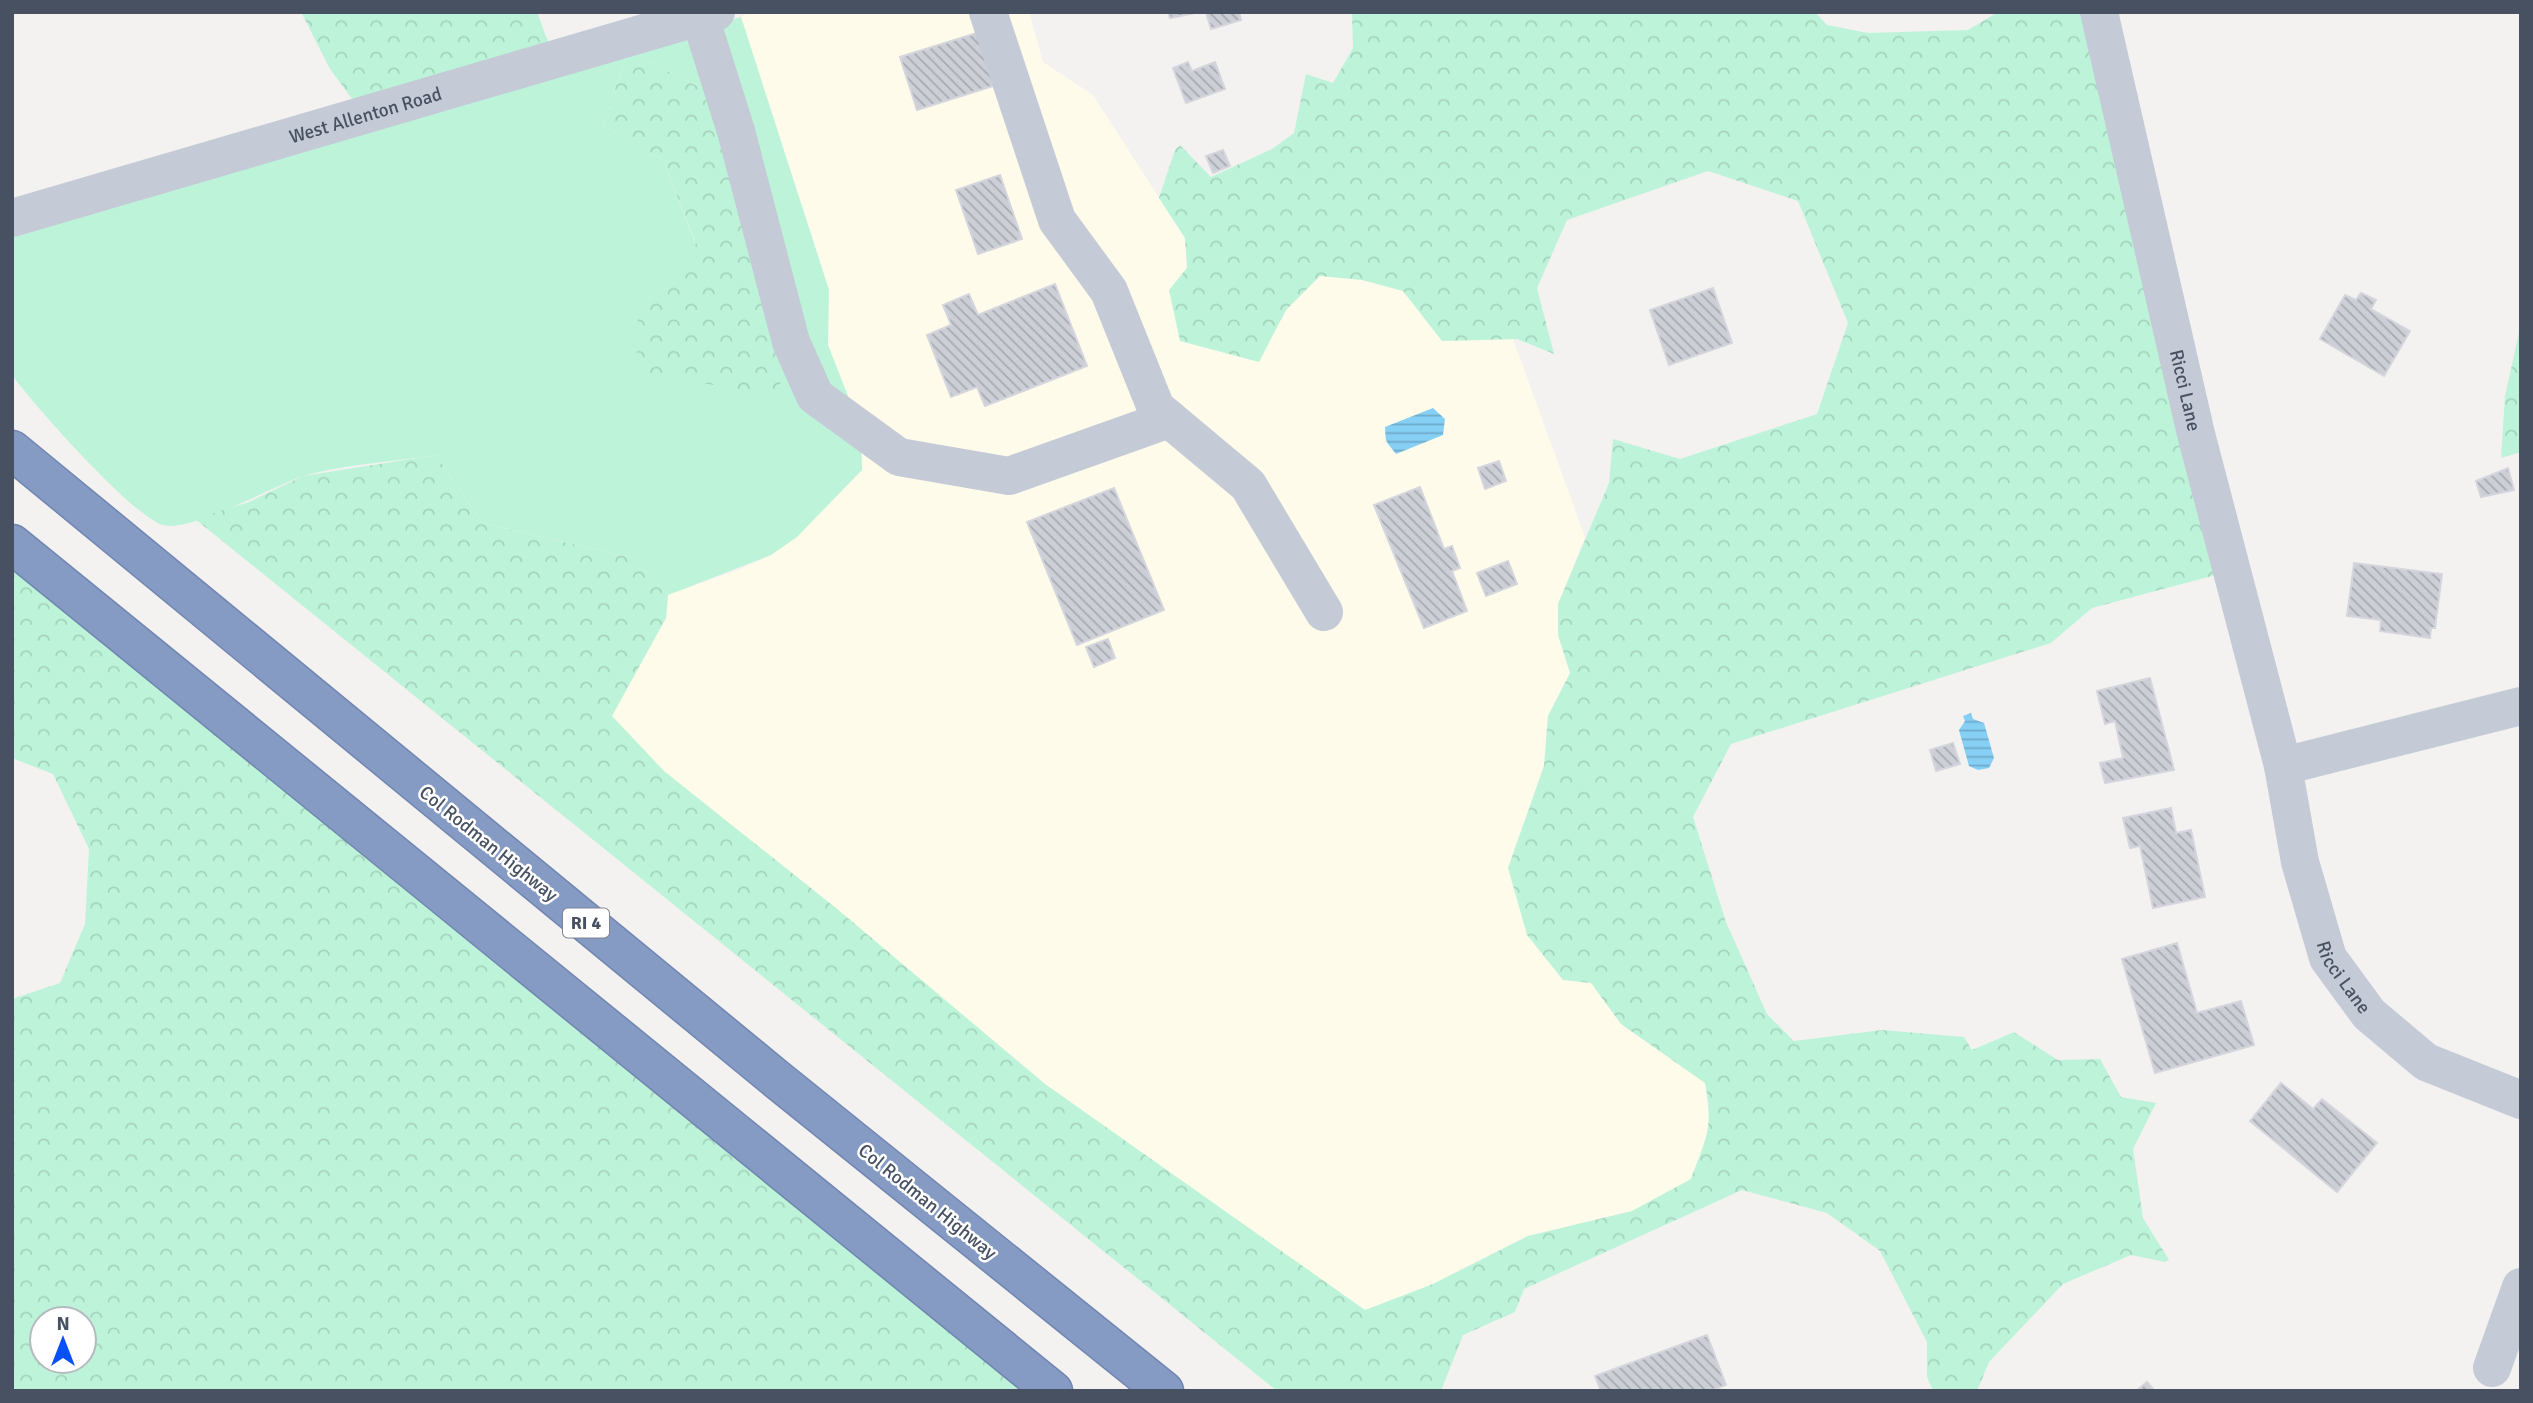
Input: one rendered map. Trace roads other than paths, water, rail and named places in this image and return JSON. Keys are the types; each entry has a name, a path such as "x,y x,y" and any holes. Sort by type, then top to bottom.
{"highway":[{"name":"Col Rodman Highway","path":"12,450 774,1077 1164,1391"},
{"path":"12,544 1053,1391"}],"street":[{"path":"988,12 1057,220 1109,291 1156,408 1248,485 1324,612"},
{"name":"Ricci Lane","path":"2099,12 2196,434 2283,766 2300,862 2328,958 2369,1014 2427,1062 2521,1100"},
{"path":"708,15 791,342 815,396 900,457 1009,476 1169,419"},
{"name":"West Allenton Road","path":"12,218 708,15"},
{"path":"2283,766 2521,706"},
{"path":"2492,1368 2521,1287"}],"water":[{"path":"1433,408 1445,419 1443,435 1396,454 1387,442 1385,427"},
{"path":"1971,713 1973,719 1984,723 1994,758 1989,768 1978,770 1969,766 1959,730 1965,721 1963,716"}]}
